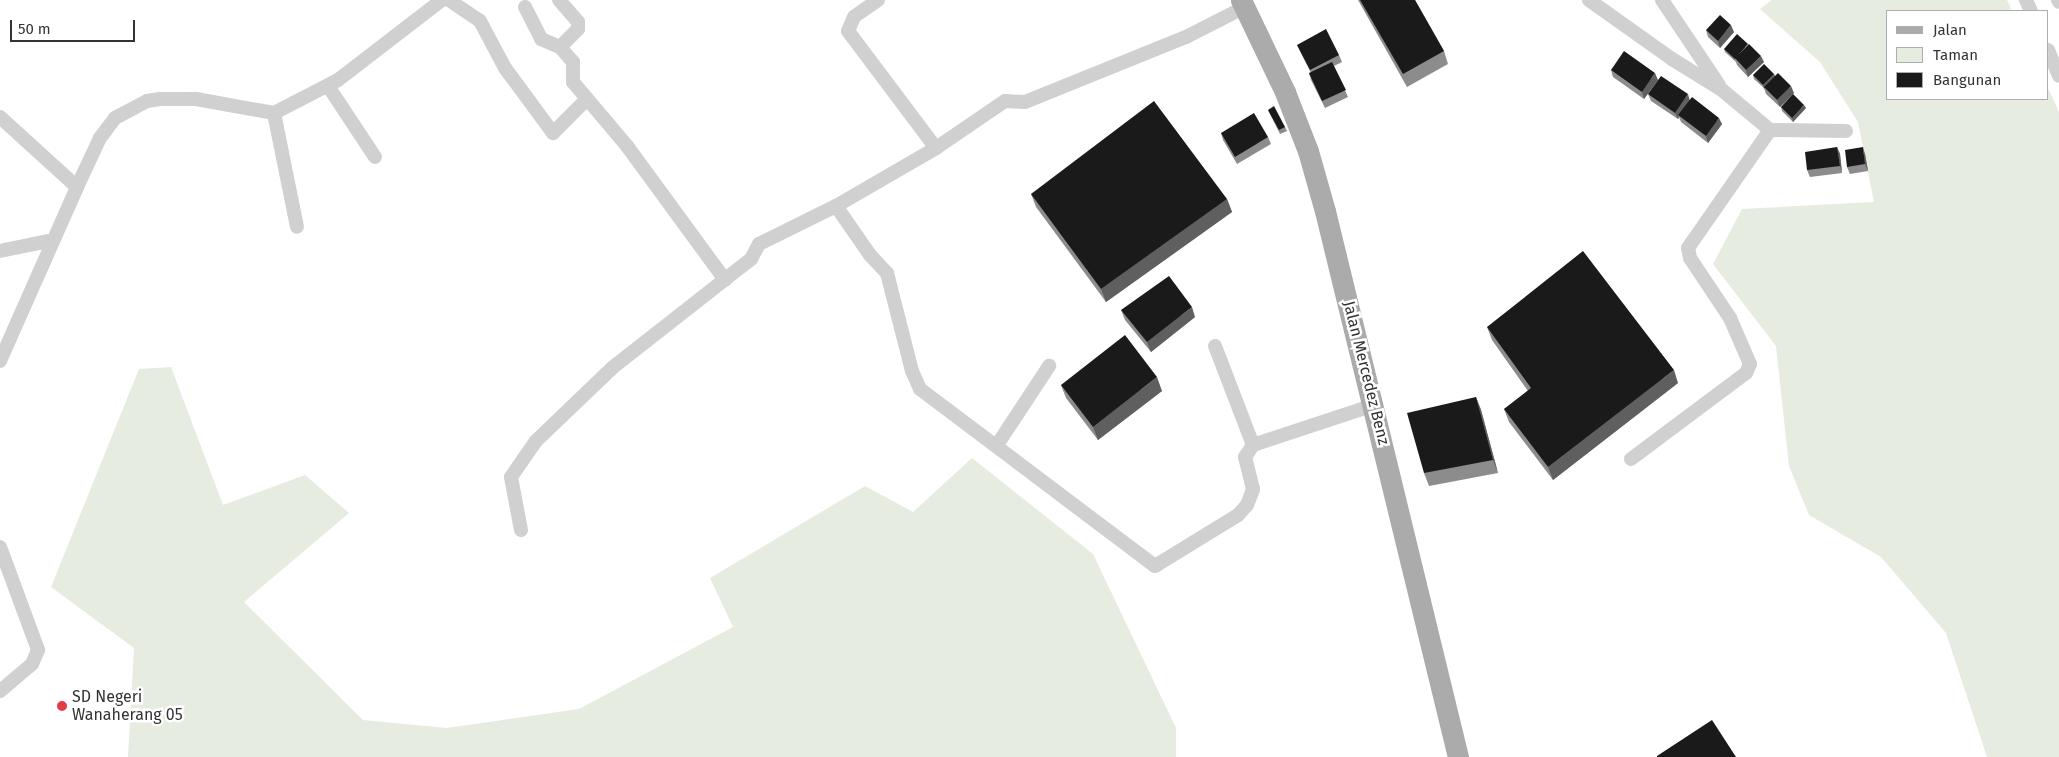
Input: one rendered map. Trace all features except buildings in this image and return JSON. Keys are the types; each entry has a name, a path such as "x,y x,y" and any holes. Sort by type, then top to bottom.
{"main road":[{"name":"Jalan Mercedez Benz","path":"1243,4 1272,58 1308,151 1374,406 1458,757"}],"street":[{"path":"0,361 77,187 109,125 122,113 146,101 196,99 274,113 328,86 442,0"},
{"path":"449,0 480,21 505,68 553,133 587,99"},
{"path":"559,0 578,22 578,28 560,47"},
{"path":"878,0 854,17 848,30 936,148"},
{"path":"1662,0 1722,90"},
{"path":"1599,2 1672,59 1722,90 1770,130 1846,131"},
{"path":"521,530 511,477 523,457 612,368 753,257 759,244 836,206 936,148 1005,101 1025,102 1186,37 1243,4"},
{"path":"525,6 541,39 560,47 572,62 573,82 627,146 725,280"},
{"path":"2049,52 2059,76"},
{"path":"328,86 375,157"},
{"path":"274,113 297,227"},
{"path":"0,117 77,187"},
{"path":"1631,459 1746,373 1750,364 1734,326 1690,258 1688,248 1770,130"},
{"path":"836,206 870,255 887,272 906,348 920,389 1156,566 1238,515 1247,505 1253,489 1246,457 1253,445 1374,406"},
{"path":"0,252 53,240"},
{"path":"1215,346 1253,445"},
{"path":"997,446 1049,366"},
{"path":"0,548 38,650 32,664 0,691"}],"green space":[{"path":"1772,0 2007,0 2012,10 1886,10 1886,100 2049,100 2049,90 2059,112 2059,757 1987,757 1946,633 1881,557 1809,515 1789,466 1776,346 1713,264 1742,209 1874,202 1858,122 1820,62 1760,9"},
{"path":"171,367 223,505 305,475 349,513 244,602 363,720 447,728 579,709 733,627 710,578 865,486 913,512 972,458 1093,554 1176,728 1176,757 128,757 134,648 51,587 139,369"}],"place":[{"name":"SD Negeri Wanaherang 05","path":"62,706"}]}
